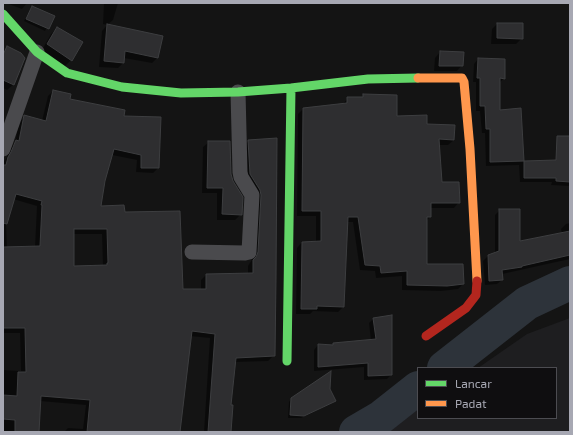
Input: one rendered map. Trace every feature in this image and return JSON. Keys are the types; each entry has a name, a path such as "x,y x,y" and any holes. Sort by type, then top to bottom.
{"street":[{"path":"3,14 37,52 68,73 122,87 182,93 238,92 291,88 368,79 462,78 464,82 470,149 477,287 476,295 466,308 426,336"},
{"path":"3,149 37,52"},
{"path":"287,361 290,278 289,157 291,88"},
{"path":"192,252 249,252 252,195 241,177 240,172 238,92"}],"shaded area":[{"path":"570,318 570,432 389,432 417,410 417,419 557,419 557,367 479,367 527,334"}],"building":[{"path":"32,6 55,16 49,29 26,19"},
{"path":"497,23 523,23 523,39 497,38"},
{"path":"107,24 163,36 158,58 125,51 124,63 104,61"},
{"path":"57,27 83,42 72,61 47,44"},
{"path":"7,46 21,53 25,58 14,85 3,80 3,55"},
{"path":"440,51 464,52 463,66 439,66"},
{"path":"478,58 505,59 505,79 500,78 500,110 521,108 524,161 490,162 490,129 486,129 485,106 480,106 480,78 477,78"},
{"path":"53,90 71,94 70,99 125,110 124,116 161,117 159,168 141,168 141,155 114,149 105,181 101,206 124,205 125,212 180,211 183,289 206,289 206,274 253,273 253,260 258,252 261,195 260,190 250,174 248,140 277,138 275,356 236,358 231,405 233,405 231,432 208,432 215,334 192,331 180,432 87,432 90,400 41,396 39,432 15,432 15,420 3,419 3,395 17,396 18,372 26,372 25,328 3,328 3,247 40,246 42,201 16,194 7,224 3,223 3,165 6,165 16,140 19,141 24,115 46,121","holes":["74,229 107,229 107,265 74,266"]},
{"path":"363,94 397,95 397,116 427,115 427,124 455,125 454,140 439,139 442,182 459,182 460,203 431,203 431,217 427,217 427,264 463,264 464,284 447,286 407,285 407,271 381,273 380,266 365,265 358,217 348,217 344,307 317,306 317,309 301,309 302,242 321,241 321,211 302,211 303,108 347,103 347,97 363,97"},
{"path":"557,136 570,136 570,182 556,181 556,178 524,178 524,161 556,160"},
{"path":"208,141 230,141 231,174 233,181 243,197 242,215 222,214 223,188 207,188"},
{"path":"499,209 520,209 520,241 570,231 570,255 522,267 502,270 503,280 489,281 488,255 499,251"},
{"path":"392,315 392,375 368,376 368,363 318,367 318,344 333,345 333,343 376,339 373,318"},
{"path":"331,371 330,389 336,401 304,416 290,415 291,398"}],"waterway":[{"path":"445,367 527,303 570,283"},
{"path":"356,432 380,418 417,389"}],"traffic: fast":[{"path":"3,14 37,52 67,73 122,87 181,93 238,92 291,88 368,79 418,78"},
{"path":"287,361 291,88"}],"traffic: slow":[{"path":"418,78 462,78 464,82 470,149 477,281"}],"traffic: jam":[{"path":"426,336 466,308 476,295 477,281"}]}
